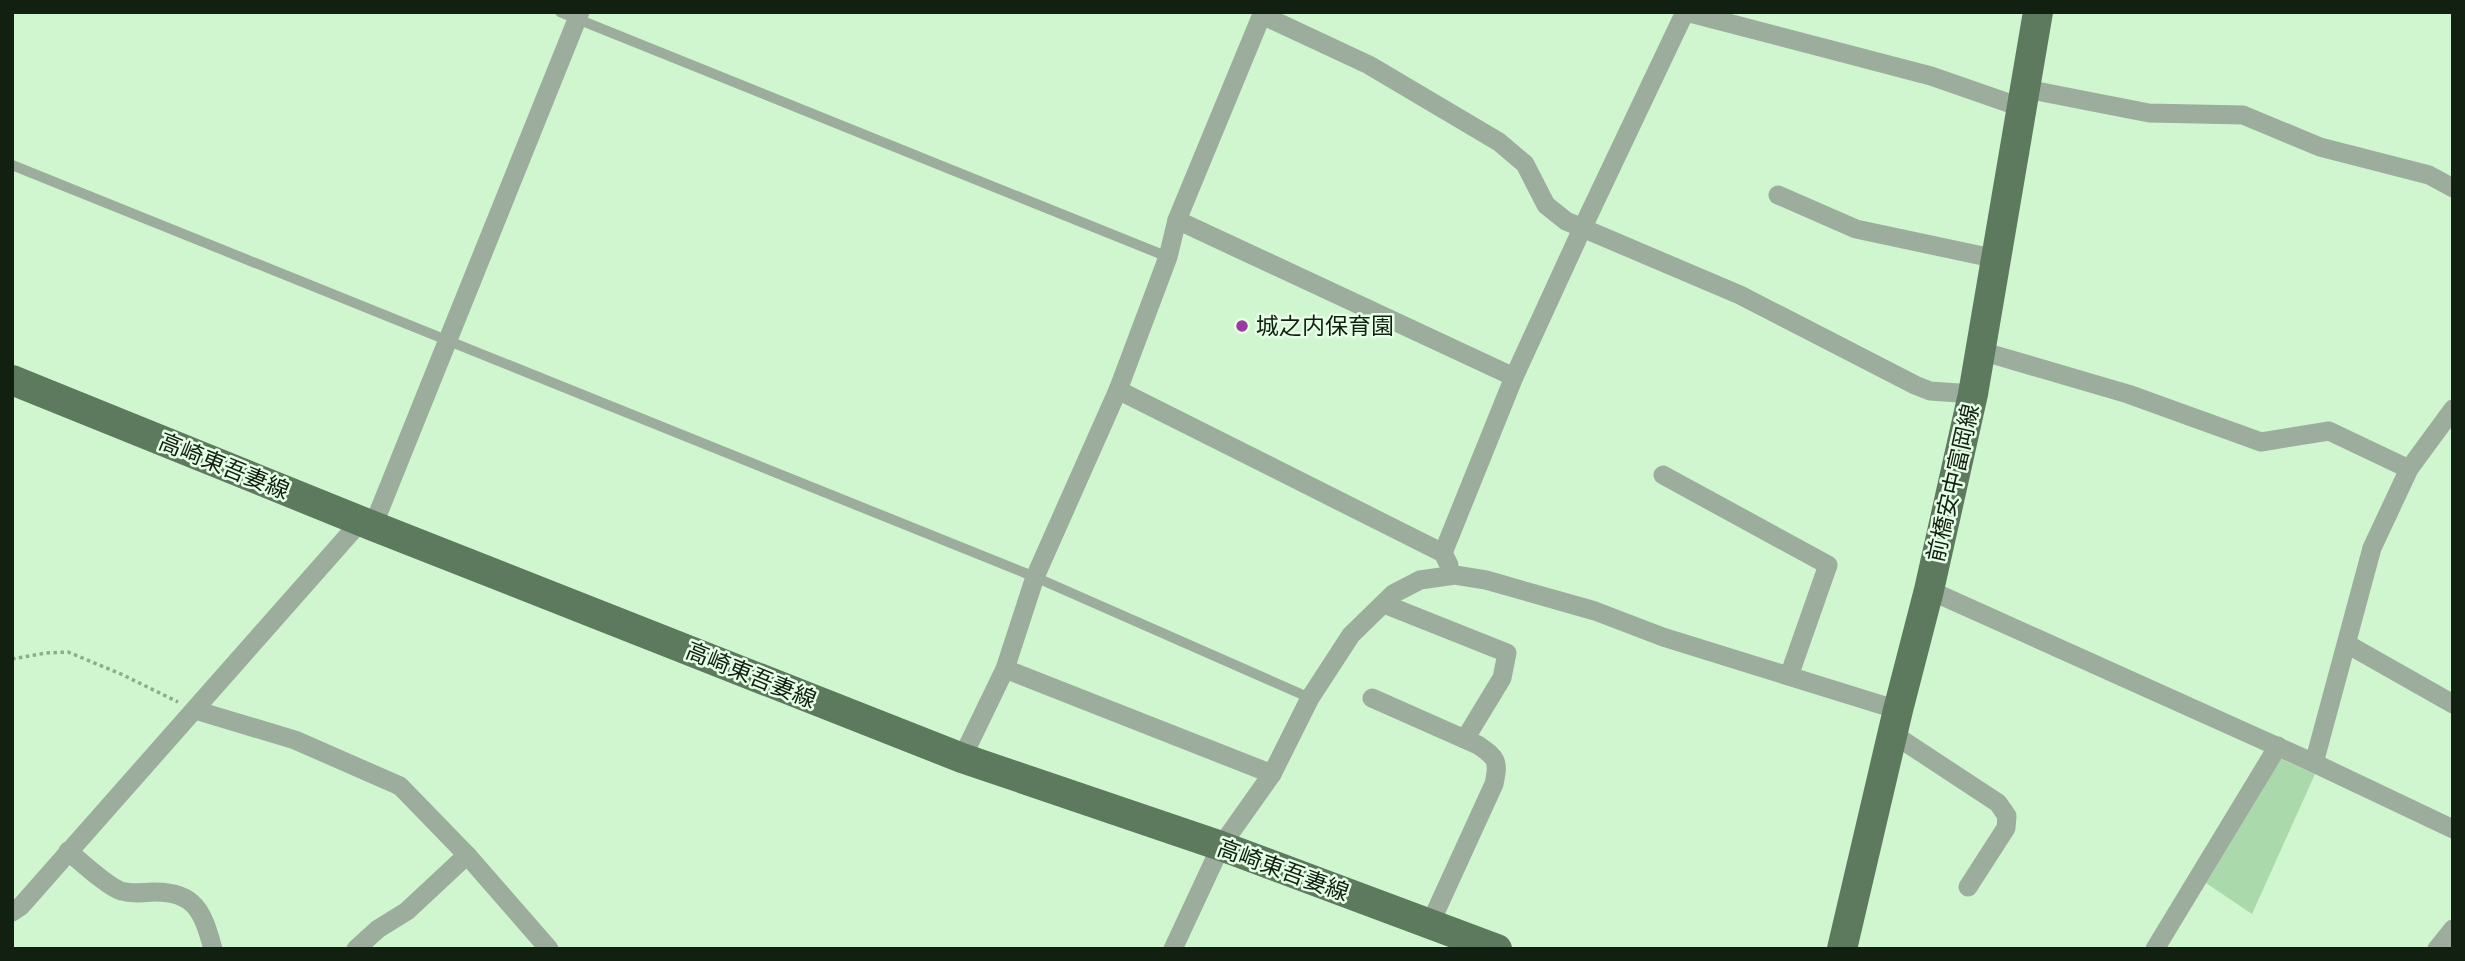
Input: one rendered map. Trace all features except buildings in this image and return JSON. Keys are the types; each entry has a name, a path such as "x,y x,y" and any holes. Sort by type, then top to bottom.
{"main road":[{"name":"前橋安中富岡線","path":"1842,949 1973,394 2038,12"},
{"name":"高崎東吾妻線","path":"12,380 962,758 1221,846 1497,949"}],"street":[{"path":"1443,553 1514,377 1686,12 2024,99 2149,113 2243,115 2320,147 2429,175 2453,188"},
{"path":"962,758 1005,669 1035,577 1118,390 1168,257 1177,220 1262,13 1369,65 1499,142 1525,164 1546,205 1566,221 1740,295 1922,388 1973,394"},
{"path":"12,912 367,523 449,340 572,14"},
{"path":"1777,195 1856,229 1997,259"},
{"path":"1177,220 1514,377"},
{"path":"1981,351 2128,394 2261,442 2329,431 2409,469"},
{"path":"1118,390 1443,553 1455,575"},
{"path":"2315,763 2372,548 2409,469 2453,409"},
{"path":"1663,475 1828,565 1789,676"},
{"path":"1173,949 1221,846 1272,774 1310,698 1351,635 1392,594 1420,580 1455,575 1486,580 1595,611 1663,637 1789,676 1895,722 2004,809 2006,828 1968,887"},
{"path":"1928,590 2315,763 2453,829"},
{"path":"1384,604 1507,653 1502,678 1465,739"},
{"path":"2347,645 2453,704"},
{"path":"1005,669 1272,774"},
{"path":"1372,698 1465,739 1493,755 1497,766 1494,784 1430,924"},
{"path":"195,710 295,740 400,786 467,855 549,949"},
{"path":"2155,949 2278,747"},
{"path":"68,851 117,890 131,893 158,892 188,899 203,916 213,949"},
{"path":"356,949 378,929 407,911 467,855"},
{"path":"2437,949 2453,929"}],"lane":[{"path":"572,14 1168,257"},
{"path":"12,165 1035,577 1310,698"}],"path":[{"path":"12,659 68,652 195,710"}],"green space":[{"path":"2281,759 2315,774 2252,914 2206,883"}],"place":[{"name":"城之内保育園","path":"1242,326"}]}
